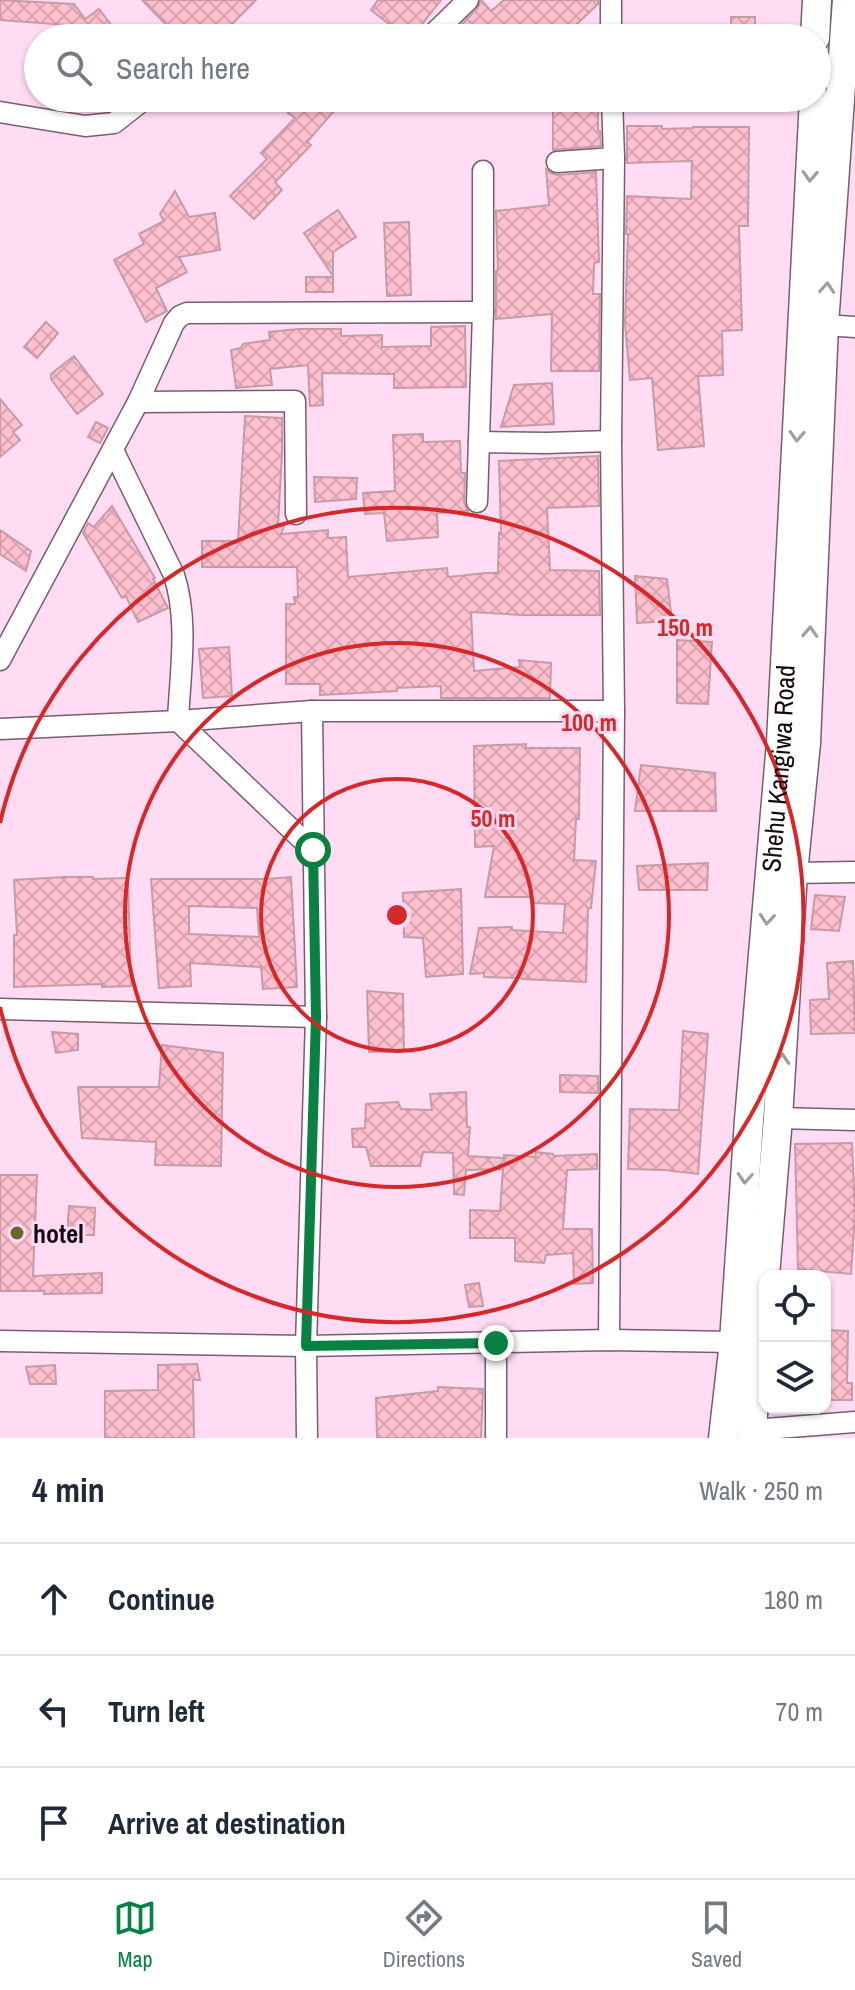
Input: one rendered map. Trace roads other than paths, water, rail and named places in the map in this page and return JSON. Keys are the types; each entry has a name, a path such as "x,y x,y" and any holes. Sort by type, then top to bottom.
{"main road":[{"path":"816,24 817,0"},
{"name":"Shehu Kangiwa Road","path":"723,1438 734,1342 749,1120 793,742 824,325 846,137 847,0"},
{"name":"Shehu Kangiwa Road","path":"766,1270 793,873 793,742 814,112"},
{"name":"Shehu Kangiwa Road","path":"751,1434 759,1342"}],"street":[{"path":"443,24 468,0"},
{"path":"611,0 611,24"},
{"path":"0,112 85,126 114,123 128,112"},
{"path":"609,1340 614,711 612,112"},
{"path":"557,162 614,158"},
{"path":"477,502 483,312 483,171"},
{"path":"0,660 113,450 180,316 187,313 483,312"},
{"path":"824,325 855,327"},
{"path":"138,402 295,401 296,514"},
{"path":"479,442 611,441"},
{"path":"113,450 174,575 180,594 183,617 178,721 313,850"},
{"path":"0,729 312,711 614,711"},
{"path":"307,1438 306,1346 316,1017 312,711"},
{"path":"793,873 855,872"},
{"path":"0,1009 316,1017"},
{"path":"778,1118 855,1120"},
{"path":"0,1341 306,1346 609,1340 734,1342"},
{"path":"496,1343 496,1438"},
{"path":"751,1434 855,1422"}],"place":[{"name":"hotel","path":"17,1233"}]}
